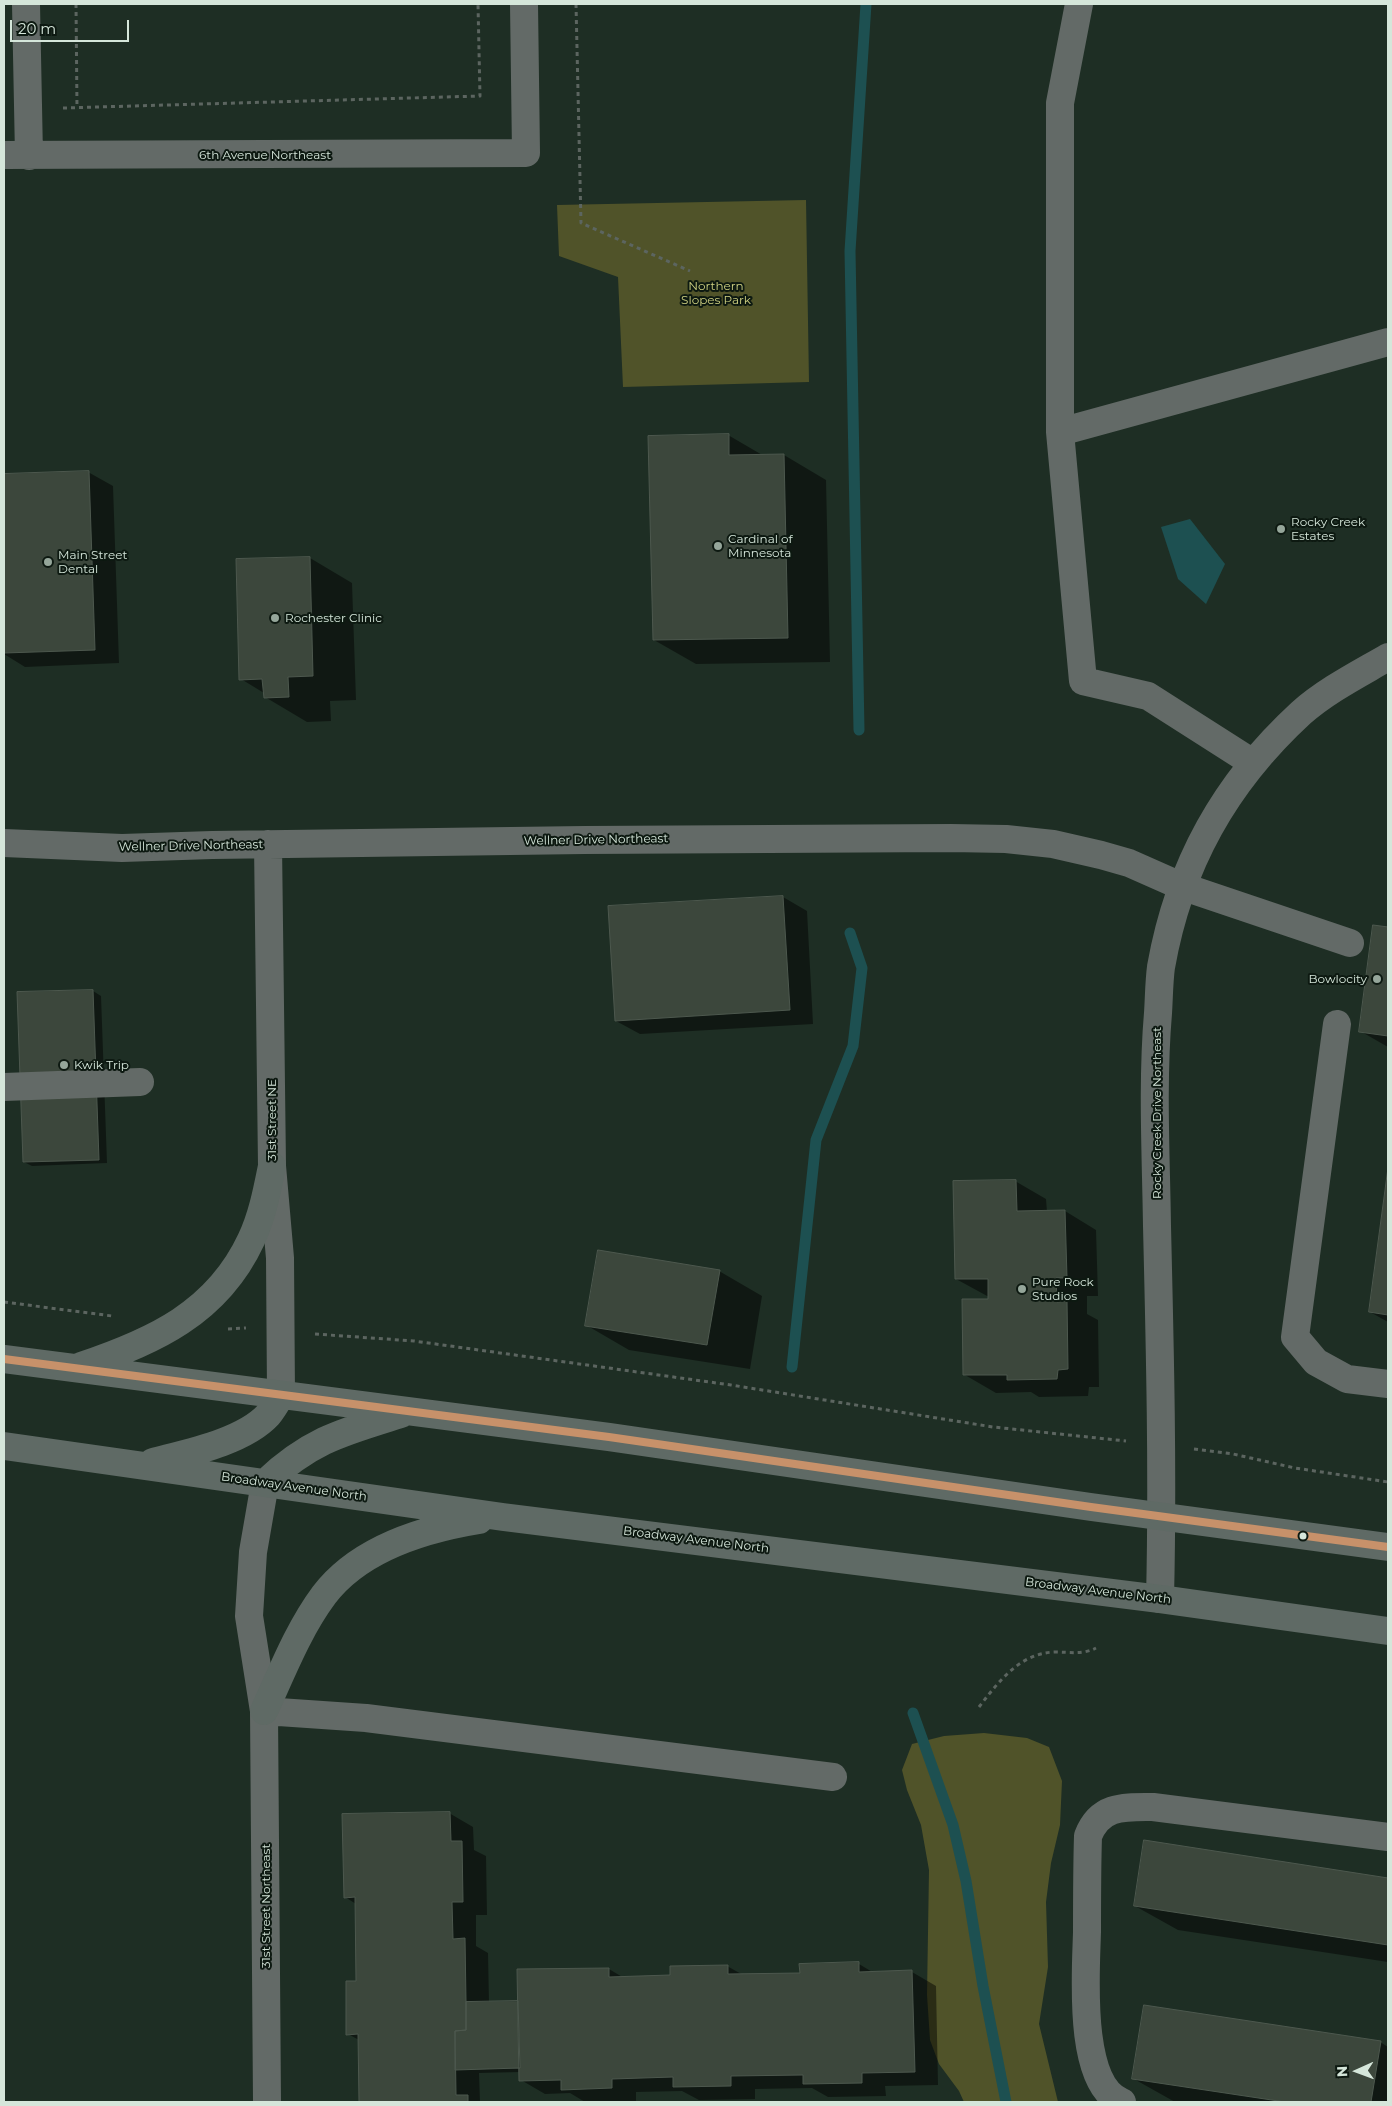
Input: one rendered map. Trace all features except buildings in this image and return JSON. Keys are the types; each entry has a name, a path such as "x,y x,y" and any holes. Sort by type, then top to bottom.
{"main road":[{"path":"75,1368 131,1349 196,1312 217,1292 236,1267 251,1240 263,1208 272,1166"},
{"path":"4,1358 609,1437 1162,1517 1388,1547"},
{"path":"142,1465 198,1450 234,1437 253,1427 268,1415 281,1395"},
{"path":"265,1483 289,1460 314,1444 344,1432 412,1411"},
{"name":"Broadway Avenue North","path":"4,1446 503,1516 1160,1599 1388,1631"},
{"path":"264,1711 289,1655 324,1594 359,1564 384,1548 412,1535 450,1525 503,1516"}],"street":[{"path":"16,156 26,4"},
{"name":"6th Avenue Northeast","path":"16,156 526,153 524,4"},
{"path":"1080,4 1060,103 1060,432 1083,681 1148,696 1253,763"},
{"path":"1060,432 1388,342"},
{"name":"Rocky Creek Drive Northeast","path":"1160,1599 1162,1445 1155,1049 1161,969 1181,886 1197,848 1213,819 1253,763 1303,712 1346,681 1388,657"},
{"name":"Wellner Drive Northeast","path":"4,842 122,848 585,840 951,838 1006,840 1052,844 1129,863 1181,886 1350,944"},
{"name":"31st Street NE","path":"268,844 272,1166 280,1258 281,1395"},
{"path":"1337,1024 1295,1337 1316,1362 1347,1378 1388,1384"},
{"path":"4,1088 140,1082"},
{"name":"31st Street Northeast","path":"265,1483 253,1552 249,1616 264,1711 272,2098"},
{"path":"264,1711 366,1718 834,1777"},
{"path":"1122,2102 1104,2087 1097,2073 1086,2014 1088,1836 1093,1823 1114,1809 1153,1808 1388,1837"}],"path":[{"path":"76,4 78,108 480,96 478,4"},
{"path":"576,4 581,223 690,271"},
{"path":"4,1302 116,1316"},
{"path":"175,1325 212,1330 257,1328 414,1342 731,1385 993,1427 1233,1454 1295,1468 1388,1482"},
{"path":"980,1707 996,1685 1030,1656 1053,1652 1084,1654 1096,1648"}],"green space":[{"name":"Northern Slopes Park","path":"806,200 809,382 623,387 618,277 559,256 557,205"},
{"path":"984,1733 1027,1738 1049,1747 1062,1781 1060,1825 1051,1863 1046,1902 1048,1967 1039,2024 1058,2102 964,2102 959,2091 939,2064 930,2040 927,1995 929,1870 921,1825 907,1790 902,1770 912,1744 944,1736"}],"water":[{"path":"1190,519 1225,564 1206,604 1178,579 1161,527"}],"waterway":[{"path":"859,730 850,251 866,4"},
{"path":"792,1367 816,1140 853,1046 862,968 850,933"},
{"path":"913,1713 953,1825 966,1881 983,1986 1006,2102"}],"transit line":[{"path":"4,1359 609,1437 1091,1507 1388,1547"}],"place":[{"name":"Rocky Creek Estates","path":"1281,529"},
{"name":"Cardinal of Minnesota","path":"718,546"},
{"name":"Main Street Dental","path":"48,562"},
{"name":"Rochester Clinic","path":"275,618"},
{"name":"Bowlocity","path":"1377,979"},
{"name":"Kwik Trip","path":"64,1065"},
{"name":"Pure Rock Studios","path":"1022,1289"}]}
